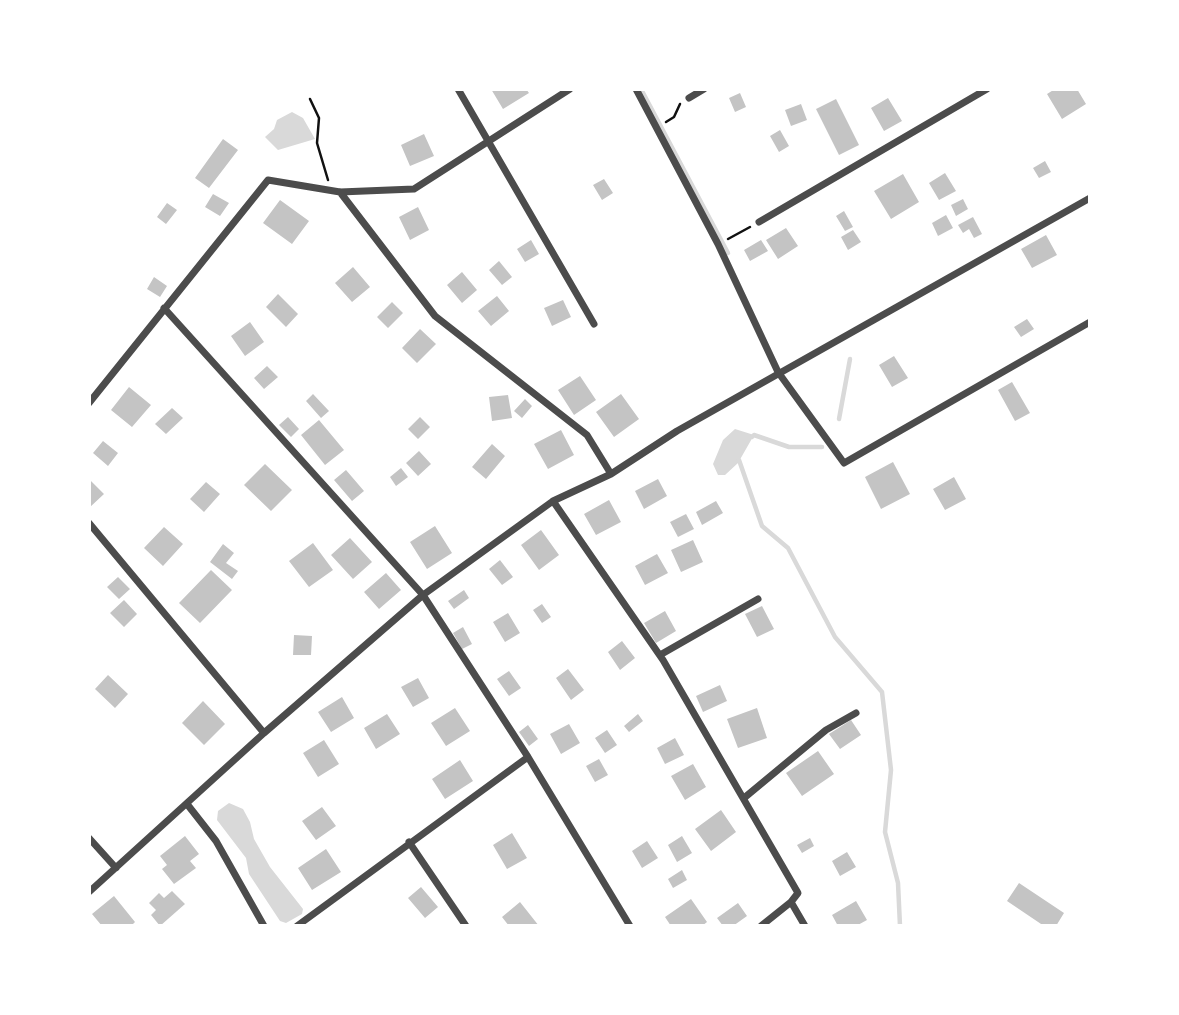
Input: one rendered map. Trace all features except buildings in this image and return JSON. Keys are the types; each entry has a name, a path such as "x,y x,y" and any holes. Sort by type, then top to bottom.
{"street":[{"path":"458,89 594,324"},
{"path":"89,403 268,180 336,191 414,189 570,89"},
{"path":"636,89 718,244 778,372 844,463 1090,322"},
{"path":"689,99 704,89"},
{"path":"759,222 987,89"},
{"path":"336,191 435,316 587,435 611,474"},
{"path":"89,892 264,733 424,595 553,501 611,474 677,430 1090,198"},
{"path":"164,308 424,595 528,757 630,926"},
{"path":"553,501 660,655 798,893 761,926"},
{"path":"89,523 264,733"},
{"path":"660,655 758,599"},
{"path":"744,798 826,730 856,713"},
{"path":"297,926 528,757"},
{"path":"187,804 216,841 264,926"},
{"path":"89,838 116,868"},
{"path":"409,842 466,926"},
{"path":"791,902 805,926"}],"path":[{"path":"310,99 319,118 317,143 336,191"},
{"path":"666,122 674,117 678,104 689,99"},
{"path":"724,241 759,222"}],"shaded area":[{"path":"292,112 303,118 315,139 278,150 265,137 274,129 277,120"},
{"path":"735,429 754,435 738,463 725,475 718,475 713,464 723,440"},
{"path":"229,803 243,809 254,839 270,867 303,909 302,914 286,923 280,921 249,874 246,858 217,820 218,811"}],"waterway":[{"path":"641,89 728,253"},
{"path":"839,419 850,359"},
{"path":"752,437 754,435 789,447 822,447"},
{"path":"739,460 762,526 788,548 835,637 882,692 891,770 885,832 898,883 900,926"}]}
